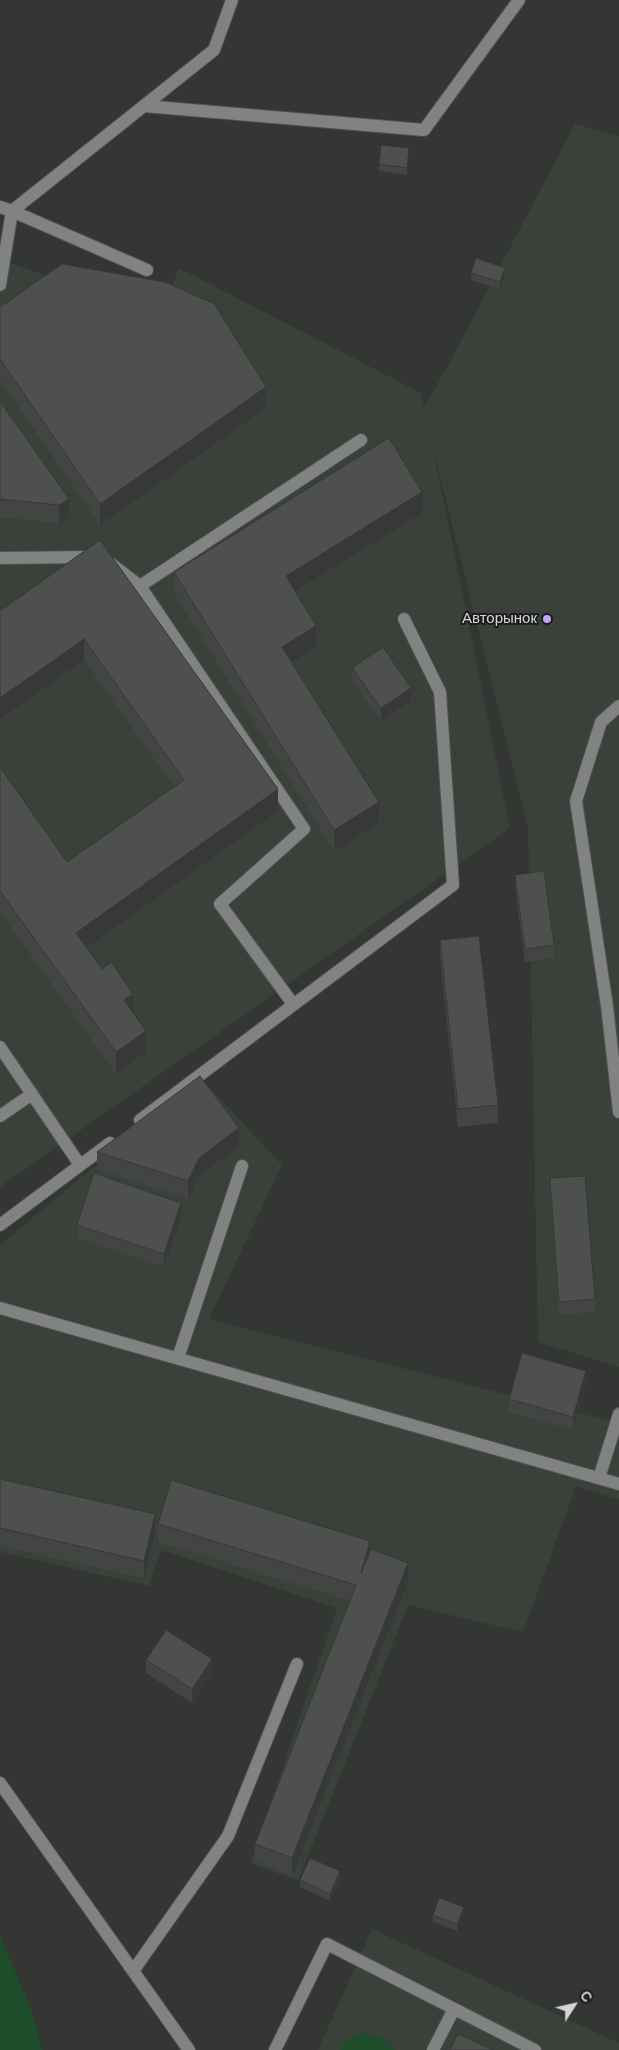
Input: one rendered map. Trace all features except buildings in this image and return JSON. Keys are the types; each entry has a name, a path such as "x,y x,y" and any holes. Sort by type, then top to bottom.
{"lane":[{"path":"0,285 6,209 144,106 214,50 232,0"},
{"path":"144,106 424,130 519,0"},
{"path":"6,209 146,270"},
{"path":"140,586 361,440"},
{"path":"0,558 102,557 140,586 304,829 220,904 293,1004"},
{"path":"0,1225 453,885 440,692 404,619"},
{"path":"619,706 601,722 576,801 607,1006 619,1112"},
{"path":"0,1047 80,1165"},
{"path":"0,1116 32,1094"},
{"path":"178,1358 242,1166"},
{"path":"0,1308 619,1484"},
{"path":"599,1478 619,1414"},
{"path":"133,1971 228,1836 297,1664"},
{"path":"0,1783 189,2050"},
{"path":"275,2050 327,1944 535,2050"},
{"path":"433,2050 454,2008"}],"shaded area":[{"path":"575,124 619,136 619,1367 538,1342 528,828 433,449 510,828 0,1187 0,259 160,317 179,268 421,393 424,407 445,371"},
{"path":"205,1083 282,1165 209,1319 619,1423 619,1499 576,1487 523,1632 408,1605 298,1881 250,1863 337,1608 161,1550 149,1586 0,1552 0,1245 84,1175"},
{"path":"372,1929 619,2043 619,2050 318,2050"}],"green space":[{"path":"0,1936 30,2006 42,2050 0,2050"},
{"path":"361,2033 381,2037 395,2050 340,2050 343,2044"}],"place":[{"name":"Авторынок","path":"547,619"}]}
